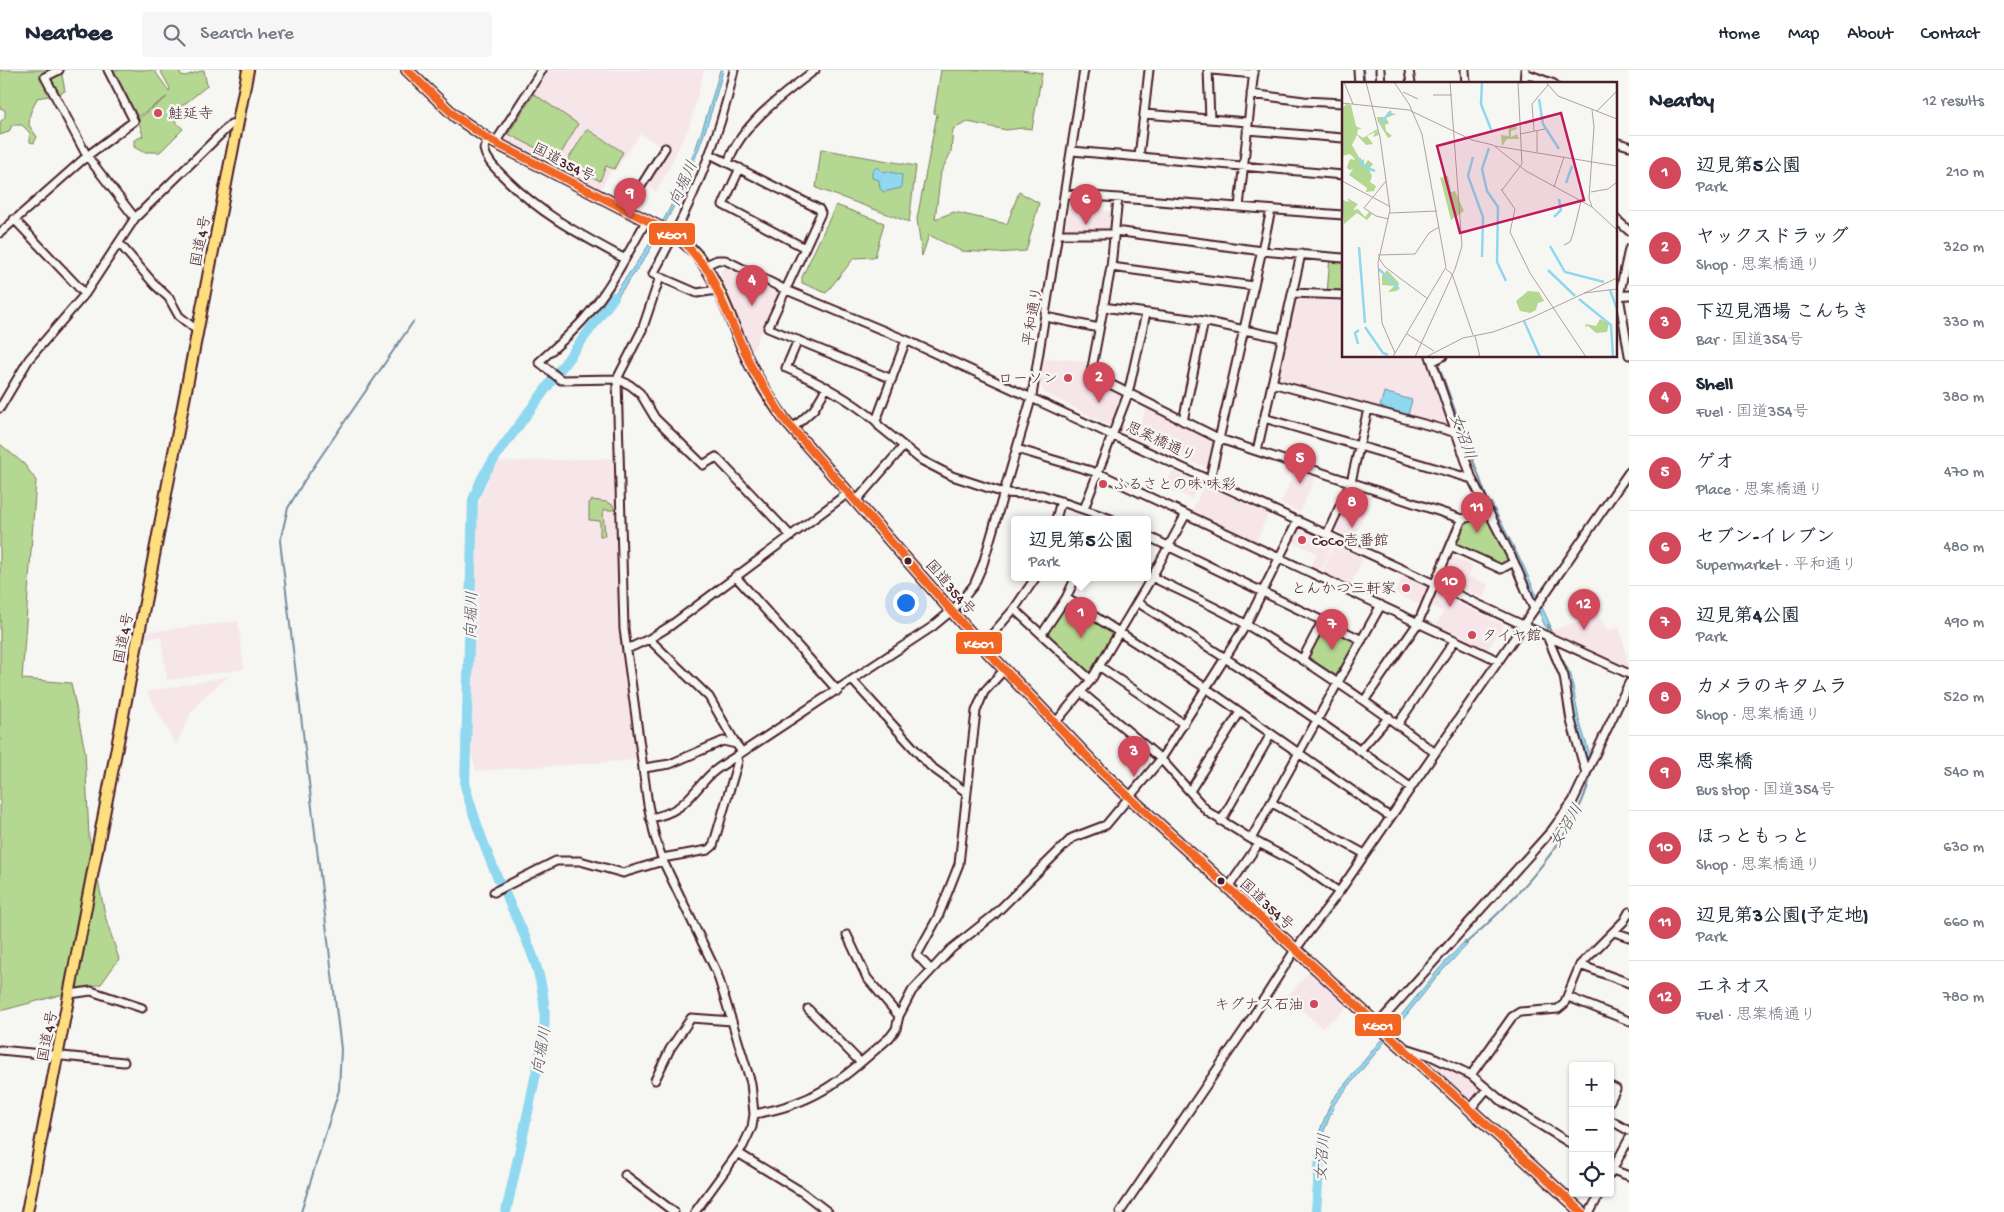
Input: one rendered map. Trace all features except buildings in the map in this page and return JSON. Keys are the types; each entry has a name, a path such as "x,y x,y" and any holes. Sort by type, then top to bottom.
{"highway":[{"name":"国道4号","path":"27,1212 248,70"},
{"name":"国道354号","path":"407,70 448,110 492,141 672,233 692,248 706,265 758,378 792,429 1004,670 1129,796 1295,950 1471,1108 1582,1212"}],"street":[{"path":"60,70 45,77 87,156 136,218"},
{"path":"0,233 87,156 134,121 108,70"},
{"path":"542,70 484,150 486,158 518,191 553,219 626,259"},
{"path":"717,290 696,293 653,274 710,154 734,70"},
{"path":"728,163 735,148 761,115 815,70"},
{"name":"平和通り","path":"650,818 670,813 681,807 713,773 735,757 838,691 932,627 952,611 974,585 1004,493 1032,396 1046,318 1084,70"},
{"path":"1139,157 1149,70"},
{"path":"1210,119 1210,70 1254,72 1239,207"},
{"path":"1525,72 1549,82"},
{"path":"1251,94 1304,101 1342,103"},
{"path":"1144,114 1248,122"},
{"path":"0,408 29,359 85,294 136,218 231,124 237,123"},
{"path":"1247,130 1342,138"},
{"path":"1616,142 1629,146"},
{"path":"626,210 665,148"},
{"path":"1072,151 1342,175"},
{"path":"710,154 819,209 821,215 784,290 768,328 892,379"},
{"path":"740,168 723,205 805,248"},
{"path":"1065,194 1342,215"},
{"path":"1118,198 1111,267 1091,372 1128,394 1220,438 1462,519 1487,513"},
{"path":"1210,479 1270,210"},
{"path":"14,219 85,294"},
{"path":"1616,219 1629,231"},
{"path":"648,221 626,259 584,320 539,362 561,380 617,380 630,385 640,393 655,418 703,466 716,457 791,536"},
{"path":"1058,234 1114,233 1262,251 1342,258"},
{"path":"119,243 155,285 169,298 179,316 198,331"},
{"path":"1629,249 1617,296 1629,356"},
{"path":"1257,451 1300,254"},
{"name":"思案橋通り","path":"706,265 717,260 725,260 784,290 906,340 1032,396 1629,674"},
{"path":"1111,267 1254,286"},
{"path":"660,277 642,330 617,380 623,600 627,649 650,818 662,860 712,960 751,1083 754,1114 749,1135 695,1212"},
{"path":"1292,293 1342,295"},
{"path":"1617,296 1629,296"},
{"path":"1103,307 1204,321 1282,338"},
{"path":"1084,509 1128,394 1146,313"},
{"path":"1046,318 1099,328"},
{"path":"1183,421 1204,321"},
{"path":"798,340 786,368 827,387 876,421 879,426 903,447 936,469 1004,493 1042,495 1100,516"},
{"path":"876,421 906,340"},
{"path":"1432,359 1472,479 1487,513 1537,605"},
{"path":"1272,383 1457,433"},
{"path":"792,429 814,409 827,387"},
{"path":"1327,534 1351,482 1368,409"},
{"path":"1264,418 1472,479"},
{"path":"856,501 903,447"},
{"path":"1017,450 1098,473 1498,660"},
{"path":"1120,1212 1246,1027 1295,950 1365,854 1629,472"},
{"path":"627,649 649,639 735,576 759,562 848,493"},
{"path":"1057,516 1061,501"},
{"path":"1186,514 1152,576 1246,625 1339,683 1434,752"},
{"path":"1364,700 1418,623 1462,519"},
{"path":"754,1114 810,1099 840,1080 896,1029 899,1016 912,992 951,949 994,916 1072,838 1106,825 1162,759 1246,625 1298,520"},
{"path":"1151,538 1362,640"},
{"path":"1451,546 1502,570 1514,562"},
{"path":"735,576 838,691"},
{"path":"982,646 1014,609 1033,581"},
{"path":"1042,634 1066,598 1074,581"},
{"path":"1055,723 1091,680 1149,581"},
{"path":"1066,598 1206,688 1390,817"},
{"path":"1137,602 1226,657 1319,719 1410,787"},
{"path":"1251,839 1381,605"},
{"path":"1014,609 1091,680"},
{"path":"1302,660 1323,620"},
{"path":"1548,637 1564,676 1571,721 1587,771"},
{"path":"649,639 709,697 742,752"},
{"path":"1398,724 1456,640"},
{"path":"1099,666 1184,724"},
{"path":"932,970 917,955 938,917 959,864 976,711 984,692 1004,670"},
{"path":"853,681 930,766 966,792"},
{"path":"1385,1031 1552,830 1573,801 1629,683"},
{"path":"1081,692 1162,759 1208,812 1251,839 1304,867 1338,892"},
{"path":"1190,791 1240,712"},
{"path":"1360,750 1388,717"},
{"path":"1221,821 1270,734"},
{"path":"644,768 670,764 724,741 736,744"},
{"path":"495,892 556,860 580,861 623,873 662,860 708,850 712,846 738,761 735,757"},
{"path":"1272,803 1365,854"},
{"path":"1228,888 1258,843"},
{"path":"1471,1075 1502,1028 1512,1017 1520,1012 1558,1008 1568,997 1580,965 1614,932 1629,912"},
{"path":"1614,932 1629,937"},
{"path":"847,935 867,978 899,1016"},
{"path":"1580,965 1629,983"},
{"path":"70,994 91,991 142,1008"},
{"path":"1568,997 1629,1021"},
{"path":"808,1009 860,1062"},
{"path":"655,1080 670,1049 691,1018 732,1022"},
{"path":"1405,1050 1409,1049 1431,1056 1471,1075 1503,1102 1569,1143"},
{"path":"0,1050 124,1062"},
{"path":"1471,1108 1487,1089"},
{"path":"1614,1123 1629,1132"},
{"path":"1614,1166 1629,1139"},
{"path":"738,1153 802,1192 828,1212"},
{"path":"1614,1172 1629,1176"},
{"path":"625,1175 674,1212"},
{"path":"1590,1212 1598,1197"}],"shaded area":[{"path":"545,70 704,70 689,127 657,192 646,185 667,149 640,134 615,171 611,170 601,189 502,138"},
{"path":"1075,199 1099,200 1098,210 1113,211 1111,232 1066,232 1070,202"},
{"path":"723,268 730,268 780,292 752,352 723,283 720,272"},
{"path":"1296,296 1342,299 1342,358 1426,358 1452,426 1450,429 1277,381"},
{"path":"1045,359 1089,362 1086,376 1123,393 1124,397 1112,427 1045,393 1040,382"},
{"path":"1147,406 1215,439 1209,466 1204,467 1136,437"},
{"path":"616,458 622,628 638,760 476,771 471,752 468,715 474,530 480,497 496,462"},
{"path":"1296,466 1316,474 1300,513 1281,503"},
{"path":"1172,471 1199,483 1192,499 1165,487"},
{"path":"1204,485 1268,514 1255,543 1191,513"},
{"path":"1352,485 1374,492 1354,539 1332,528"},
{"path":"1301,530 1333,544 1320,573 1310,569 1317,553 1291,541 1296,531"},
{"path":"1334,545 1363,558 1350,587 1321,574"},
{"path":"1448,555 1473,566 1469,576 1489,585 1483,598 1439,577"},
{"path":"1403,576 1428,588 1421,605 1395,593"},
{"path":"1433,591 1504,625 1487,650 1436,627 1443,611 1427,604"},
{"path":"1598,615 1607,630 1620,628 1629,668 1550,631"},
{"path":"238,621 244,669 167,680 161,637 145,638 146,632"},
{"path":"229,676 206,695 191,713 176,745 147,692"},
{"path":"1310,971 1349,1006 1322,1028 1287,997"},
{"path":"1432,1058 1468,1075 1483,1089 1471,1101 1436,1070"}],"green space":[{"path":"0,70 61,70 65,91 37,98 30,114 29,125 37,137 34,143 30,142 30,133 22,125 12,125 9,132 0,135 0,122 5,117 5,110 0,108"},
{"name":"鮭延寺","path":"112,70 154,70 169,91 170,88 160,70 179,70 181,75 185,76 204,70 207,86 177,110 175,121 183,129 160,152 143,152 134,147 134,140 143,136 138,119 167,97 136,118"},
{"path":"941,70 1021,70 1042,73 1032,129 1006,130 968,122 953,129 951,152 941,172 935,219 954,212 1007,224 1019,192 1039,203 1026,251 997,253 961,251 929,235 922,256 917,219 937,114 934,113"},
{"path":"534,94 578,124 558,159 508,134"},
{"path":"587,129 623,152 614,169 606,166 600,181 566,163"},
{"path":"821,149 916,166 909,222 816,188"},
{"path":"836,205 884,223 875,257 854,258 826,293 802,283 802,277"},
{"path":"1330,256 1342,258 1342,295 1327,294"},
{"path":"0,444 24,464 36,480 22,679 71,683 85,751 89,837 106,919 119,959 101,984 0,1011"},
{"path":"592,500 613,505 614,510 603,510 605,536 600,536 600,521 589,520 589,503"},
{"path":"1487,513 1514,562 1501,569 1451,546 1462,519"},
{"path":"1066,598 1119,632 1091,680 1042,634"},
{"path":"1323,620 1362,640 1339,683 1302,660"}],"water":[{"path":"720,70 723,70 703,137 676,202 649,252 609,309 606,306 650,243 673,202 700,137"},
{"path":"877,167 883,172 887,171 902,175 901,188 884,192 880,189 879,180 872,178 872,171"},
{"path":"1384,392 1412,400 1408,415 1380,407"},
{"path":"1491,502 1524,567 1551,627 1547,629 1571,675 1579,720 1594,768 1590,769 1576,722 1567,677 1520,568 1487,504"},
{"path":"1465,941 1468,944 1442,971 1335,1103 1324,1131 1321,1169 1317,1169 1320,1130 1332,1100 1439,969"}],"waterway":[{"name":"女沼川","path":"1363,70 1365,82"},
{"name":"向堀川","path":"506,1212 541,1050 545,1013 542,988 534,959 497,877 477,825 465,786 473,500 482,478 496,456 614,297"},
{"path":"301,1212 339,1090 341,1049 280,541 288,508 304,481 413,322"},
{"name":"女沼川","path":"1437,361 1489,504"},
{"name":"女沼川","path":"1548,625 1552,635"},
{"name":"女沼川","path":"1465,944 1523,887 1560,841 1575,817 1586,792 1592,768"},
{"name":"女沼川","path":"1316,1212 1320,1156"}],"transit line":[{"name":"KG01","path":"407,70 455,116 488,139 669,232 685,243 709,272 752,368 784,419 982,646 1102,772 1582,1212"}],"place":[{"name":"鮭延寺","path":"158,113"},
{"name":"思案橋","path":"630,219"},
{"name":"セブン-イレブン","path":"1086,225"},
{"name":"Shell","path":"752,306"},
{"name":"ローソン","path":"1068,378"},
{"name":"ヤックスドラッグ","path":"1099,403"},
{"name":"ふるさとの味 味彩","path":"1103,484"},
{"name":"ゲオ","path":"1300,484"},
{"name":"カメラのキタムラ","path":"1352,528"},
{"name":"辺見第3公園(予定地)","path":"1477,533"},
{"name":"CoCo壱番館","path":"1302,540"},
{"name":"とんかつ三軒家","path":"1406,588"},
{"name":"ほっともっと","path":"1450,607"},
{"name":"エネオス","path":"1584,630"},
{"name":"タイヤ館","path":"1472,635"},
{"name":"辺見第5公園","path":"1081,638"},
{"name":"辺見第4公園","path":"1332,650"},
{"name":"下辺見酒場 こんちき","path":"1134,777"},
{"name":"キグナス石油","path":"1314,1004"}]}
